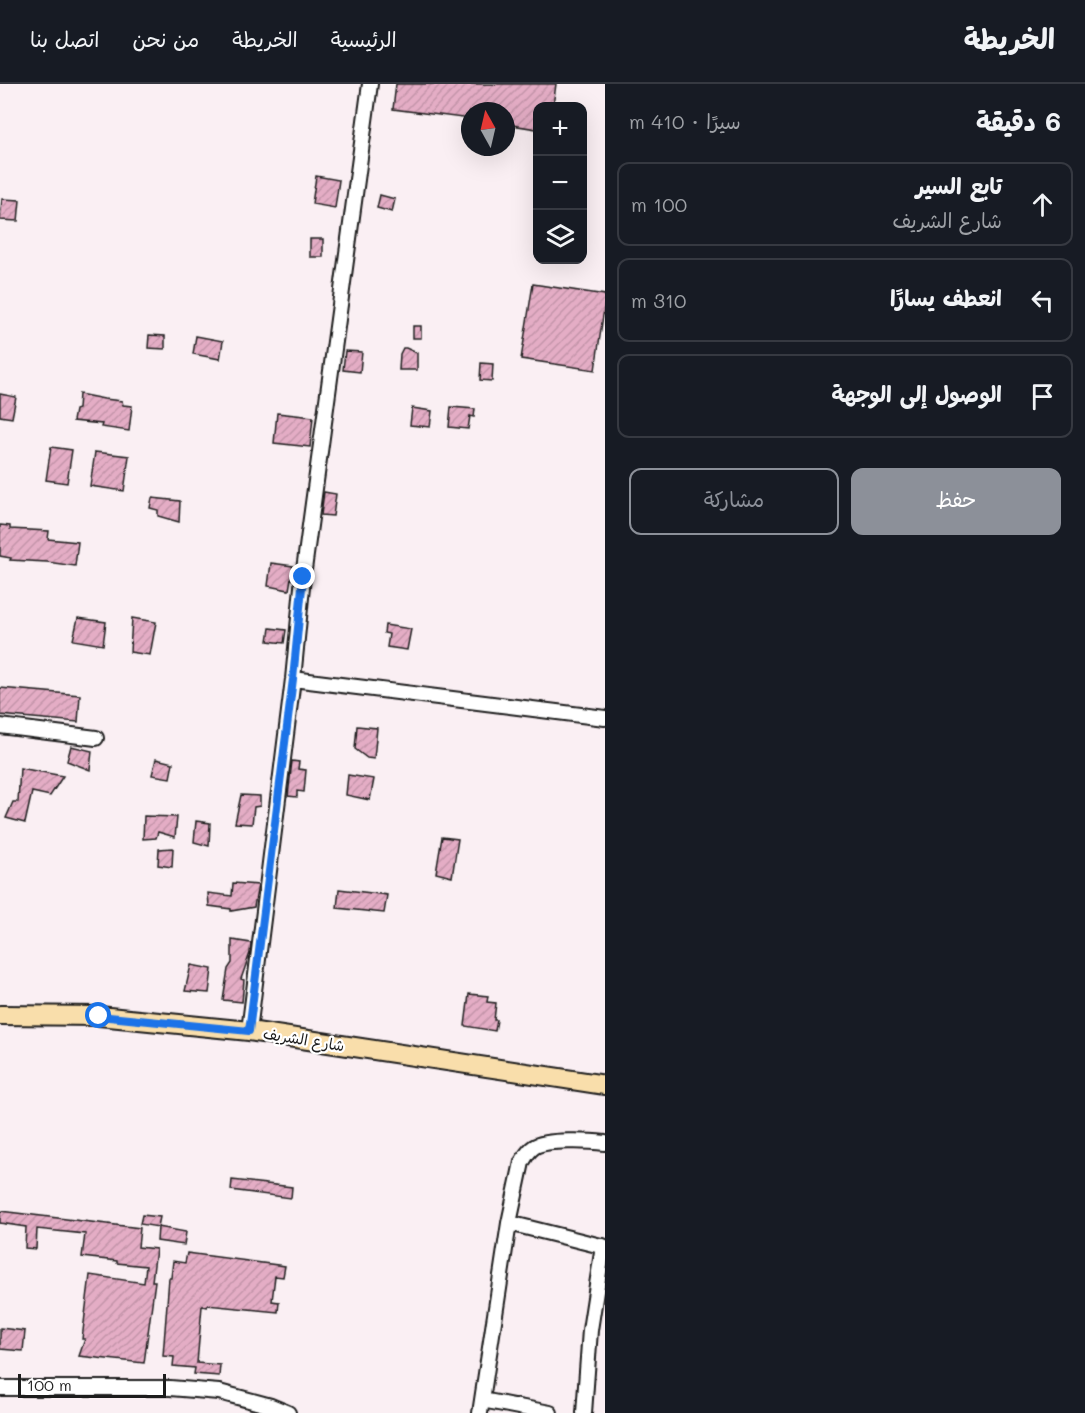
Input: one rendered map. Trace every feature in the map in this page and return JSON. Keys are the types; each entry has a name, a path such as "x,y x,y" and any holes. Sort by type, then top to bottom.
{"main road":[{"name":"شارع الشريف","path":"0,1015 99,1016 249,1031 605,1085"}],"street":[{"path":"249,1031 293,679 303,577 370,84"},
{"path":"293,679 605,717"},
{"path":"0,726 96,738"},
{"path":"550,1413 481,1406 509,1223 522,1162 527,1153 536,1145 547,1142 605,1143"},
{"path":"509,1223 604,1247 590,1330 584,1413"},
{"path":"0,1388 170,1388 219,1392 288,1413"}],"building":[{"path":"396,84 556,84 554,102 533,102 533,128 515,125 515,102 461,102 461,118 393,109"},
{"path":"316,176 339,180 335,208 312,204"},
{"path":"380,195 395,199 392,212 377,208"},
{"path":"2,199 20,200 18,221 0,220"},
{"path":"310,239 323,239 323,257 310,257"},
{"path":"533,284 605,295 595,370 521,359"},
{"path":"413,326 421,326 421,338 413,338"},
{"path":"149,335 165,336 165,349 148,348"},
{"path":"196,336 223,341 220,359 193,354"},
{"path":"403,348 417,353 417,370 399,370 400,354"},
{"path":"345,351 362,352 360,372 343,370"},
{"path":"481,363 493,364 492,381 480,380"},
{"path":"0,394 16,397 12,418 0,416"},
{"path":"79,394 122,401 123,405 132,406 129,431 101,427 102,424 73,421 75,410 78,409"},
{"path":"451,407 475,409 474,417 470,416 468,429 449,427"},
{"path":"412,408 432,411 430,427 410,425"},
{"path":"277,413 313,417 310,447 274,443"},
{"path":"51,447 72,450 67,483 46,480"},
{"path":"95,452 129,456 124,491 90,486"},
{"path":"324,492 336,494 333,516 321,515"},
{"path":"152,498 180,501 179,522 158,516 158,510 150,508"},
{"path":"0,525 10,526 10,529 49,531 48,539 78,542 75,566 10,560 11,558 0,556"},
{"path":"271,563 293,566 289,590 268,586"},
{"path":"78,618 106,622 103,645 73,640"},
{"path":"132,618 156,622 150,655 130,652"},
{"path":"385,625 411,629 407,650 387,647 389,634 384,633"},
{"path":"270,628 286,630 284,643 268,641"},
{"path":"0,688 80,695 78,722 0,715"},
{"path":"357,726 377,728 374,759 367,758 355,749"},
{"path":"71,746 92,751 90,770 67,761"},
{"path":"156,759 173,763 170,778 152,775"},
{"path":"292,761 299,762 298,769 306,770 304,792 297,791 297,797 288,796"},
{"path":"20,768 63,776 50,796 32,792 25,823 6,818 13,802 18,802"},
{"path":"348,775 374,779 370,800 346,795"},
{"path":"241,795 260,796 260,806 254,807 252,824 235,823"},
{"path":"144,816 177,817 175,837 158,832 156,838 143,839"},
{"path":"196,821 210,823 209,846 194,842"},
{"path":"442,837 458,839 452,877 436,873"},
{"path":"173,848 172,867 158,865 159,849"},
{"path":"233,883 258,885 254,907 231,911 231,909 209,906 208,893 232,896"},
{"path":"339,889 387,895 384,913 337,908"},
{"path":"232,940 251,943 241,979 244,980 242,1002 223,1000 228,969 232,963"},
{"path":"191,965 212,969 209,993 185,991"},
{"path":"469,994 488,996 487,1002 496,1003 495,1031 465,1026"},
{"path":"232,1180 292,1187 291,1198 231,1190"},
{"path":"0,1211 140,1228 138,1247 156,1249 152,1281 155,1281 144,1363 79,1356 85,1339 82,1339 90,1275 144,1283 146,1266 82,1257 85,1234 37,1229 36,1249 25,1248 26,1227 0,1223"},
{"path":"142,1215 160,1217 158,1227 140,1224"},
{"path":"158,1227 186,1232 184,1245 157,1241"},
{"path":"187,1253 285,1266 283,1277 275,1276 272,1301 279,1302 278,1312 202,1306 197,1363 220,1365 219,1376 194,1374 195,1368 173,1366 174,1357 163,1356 169,1278 171,1278 173,1261 185,1263"},
{"path":"0,1328 25,1331 23,1351 0,1349"}],"route":[{"path":"99,1016 249,1031 293,679 303,577"}]}
